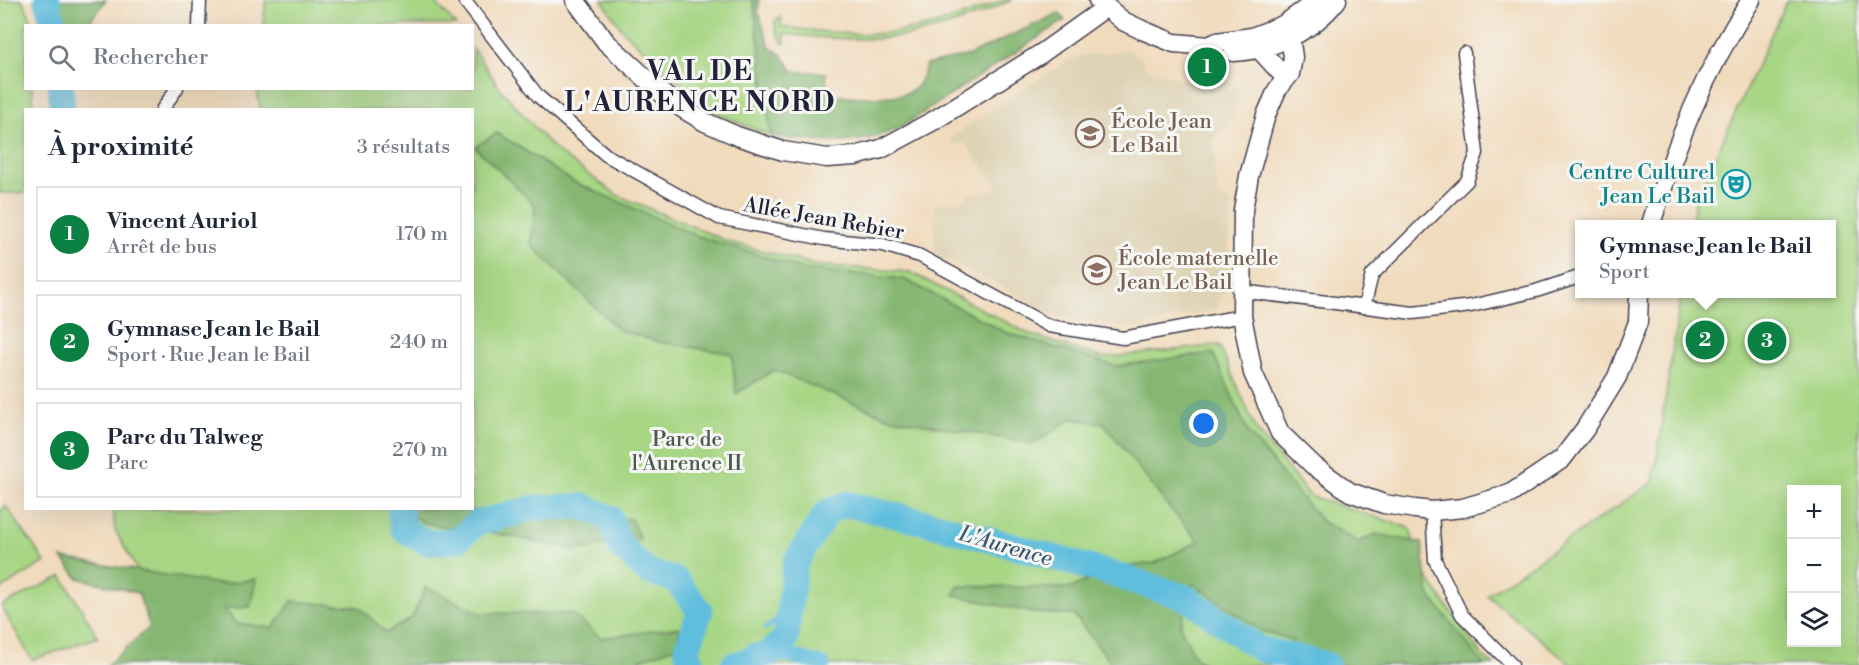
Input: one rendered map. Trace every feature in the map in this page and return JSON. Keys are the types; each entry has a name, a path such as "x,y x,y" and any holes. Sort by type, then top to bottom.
{"street":[{"path":"199,24 200,0"},
{"name":"Allée Jean Rebier","path":"464,0 523,78 546,104 606,155 719,218 824,239 883,245 920,256 1049,326 1123,338 1242,316"},
{"path":"575,0 606,42 665,96 682,108 705,122 737,136 783,151 826,158 855,156 881,149 933,121 1042,53 1101,4 1123,21 1174,43 1209,46 1216,51 1236,52 1259,49 1282,33 1318,0"},
{"path":"1209,46 1217,42 1282,33 1311,26 1326,15 1337,0"},
{"path":"1653,220 1688,116 1707,74 1751,0"},
{"path":"1282,33 1293,57 1290,74 1278,81 1249,176 1243,210 1242,316 1253,373 1280,433 1314,466 1350,492 1384,504 1432,511 1463,507 1510,494 1562,459 1585,429 1617,377 1638,322 1639,298"},
{"path":"1259,49 1278,81"},
{"path":"1364,307 1372,275 1467,181 1477,153 1464,53"},
{"path":"163,108 176,90"},
{"path":"1241,291 1413,313 1471,306 1536,291 1575,278"},
{"path":"1432,511 1435,560 1462,615 1512,665"}],"shaded area":[{"path":"1126,50 1140,57 1146,69 1178,78 1234,81 1239,95 1228,128 1213,139 1217,194 1232,203 1226,287 1215,310 1129,328 1052,315 999,285 934,254 935,204 968,200 968,194 997,190 998,187 966,144 953,145 951,137 1073,57"}],"green space":[{"path":"0,0 23,0 33,24 24,24 24,90 33,90 33,108 24,108 24,193 0,193"},
{"path":"34,0 106,0 88,24 45,24"},
{"path":"266,0 433,0 455,24 263,24"},
{"path":"602,0 753,0 771,136 711,111 624,32"},
{"path":"753,0 759,0 758,12 770,47 782,55 793,71 826,73 829,90 837,96 884,97 909,92 918,84 926,65 970,55 1059,13 1065,20 901,127 867,139 822,142 771,136"},
{"path":"1003,0 1012,0 944,27 890,38 849,39 784,34 785,43 783,44 776,30 775,21 781,17 782,27 858,34 904,31 971,13"},
{"path":"1787,0 1859,0 1859,665 1571,665 1487,595 1653,482 1680,298 1836,298 1836,220 1693,220 1695,201"},
{"name":"Parc de l'Aurence II","path":"474,50 501,90 554,149 617,195 727,241 815,265 910,272 1029,334 1102,358 1219,345 1256,429 1310,496 1410,528 1421,569 1483,657 1494,665 190,665 115,530 113,510 474,510 474,108 260,108 257,90 474,90"},
{"path":"497,133 574,182 695,235 803,269 904,279 1005,332 1115,366 1213,353 1248,432 1321,521 1358,542 1376,534 1422,543 1429,595 1484,665 1289,665 1292,640 1261,631 1193,584 1180,626 1196,659 1207,665 1113,665 1074,615 1033,613 954,595 958,586 1071,588 1114,568 1155,563 1199,541 1167,505 1104,423 1071,419 1034,444 887,417 774,370 736,394 732,354 659,342 619,330 531,245 535,205 475,147"},
{"path":"6,506 45,562 0,590 0,511"},
{"path":"404,510 467,510 631,519 640,540 578,550 497,534 423,523"},
{"path":"62,558 220,584 256,579 250,607 224,609 236,623 273,628 292,601 359,607 386,633 412,618 426,587 480,613 572,614 601,638 679,627 678,646 641,659 636,665 107,665 150,627 138,593 78,578"},
{"path":"62,576 98,637 32,660 1,606"}],"waterway":[{"name":"L'Aurence","path":"47,0 53,24"},
{"name":"L'Aurence","path":"61,90 62,108"},
{"name":"L'Aurence","path":"733,665 768,654 786,638 795,563 827,512 846,504 937,525 1109,573 1187,598 1260,649 1327,665"},
{"name":"L'Aurence","path":"400,510 403,529 428,543 457,540 477,523 534,508 583,506 610,518 621,547 648,572 676,580 700,611 687,651 693,665"},
{"path":"765,629 789,611"},
{"path":"745,660 751,645"},
{"name":"L'Aurence","path":"768,654 790,655 823,665"}],"place":[{"name":"Vincent Auriol","path":"1207,67"},
{"name":"École Jean Le Bail","path":"1090,133"},
{"name":"Centre Culturel Jean Le Bail","path":"1736,184"},
{"name":"École maternelle Jean Le Bail","path":"1097,270"},
{"name":"Gymnase Jean le Bail","path":"1705,340"},
{"name":"Parc du Talweg","path":"1767,341"}],"district":[{"name":"VAL DE L'AURENCE NORD","path":"700,86"}]}
